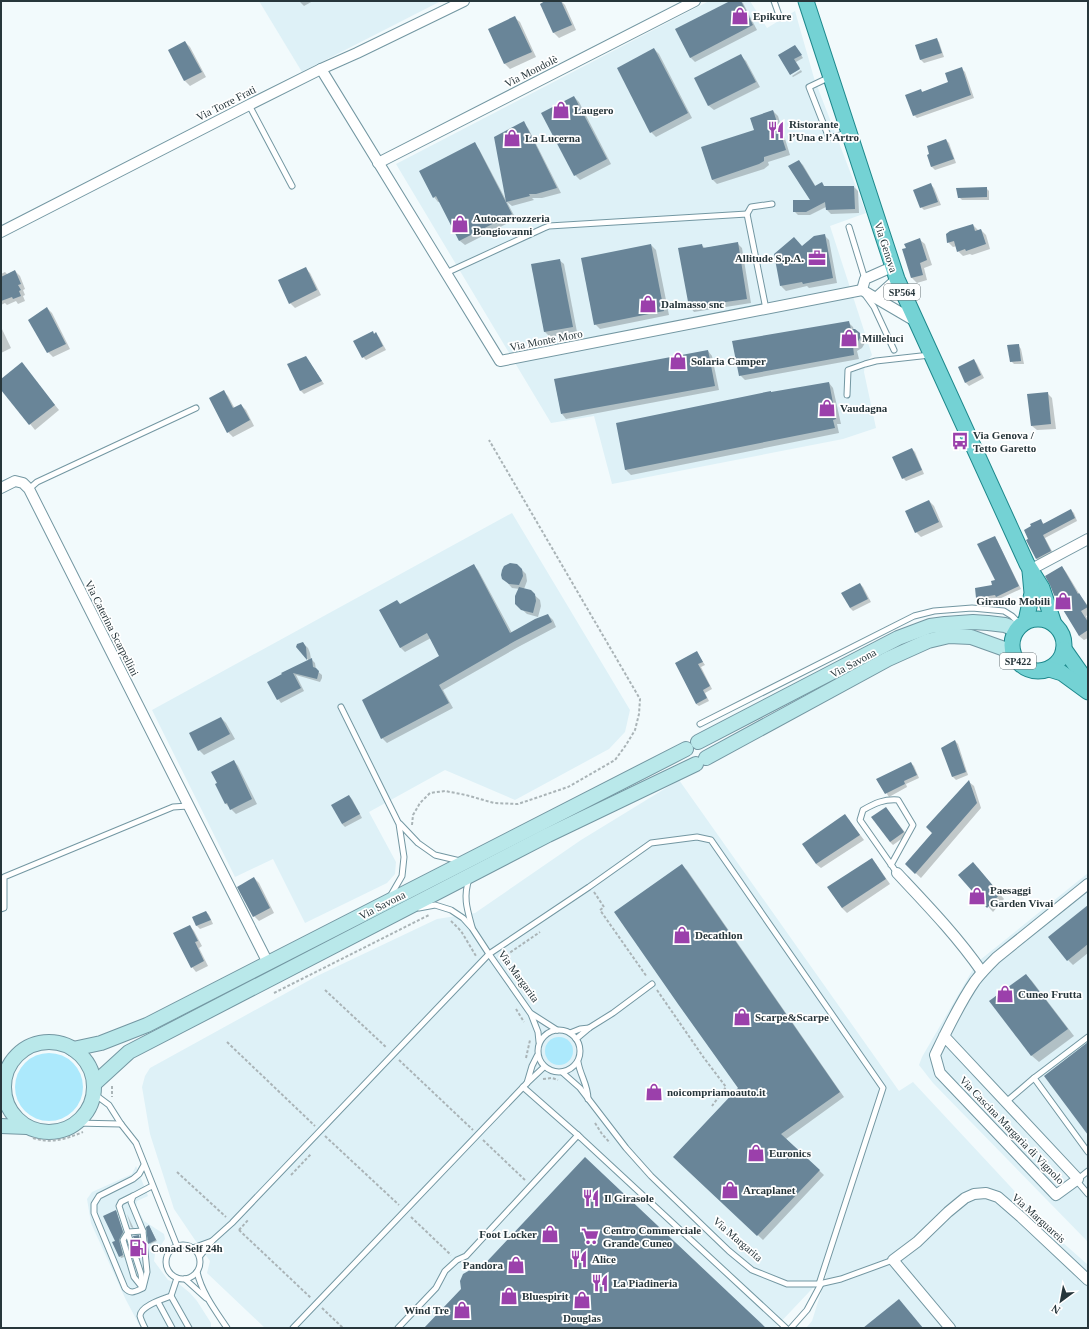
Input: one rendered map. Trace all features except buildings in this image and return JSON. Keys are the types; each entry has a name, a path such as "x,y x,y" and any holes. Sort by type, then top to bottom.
{"main road":[{"name":"Via Genova","path":"806,1 894,273 1030,570 1042,588 1054,624"},
{"name":"Via Genova","path":"1021,625 1032,593 1030,570"},
{"name":"SP422","path":"1054,624 1048,620 1033,619 1021,625 1013,637 1013,652 1023,667 1040,671 1049,669 1056,664 1062,658 1064,649"},
{"path":"1054,624 1063,635 1065,642 1064,649 1088,683"},
{"name":"SP422","path":"1049,669 1062,673 1088,692"}],"street":[{"name":"Via Torre Frati","path":"1,232 321,69 464,1"},
{"name":"Via Mondolè","path":"378,163 696,1"},
{"name":"Via Monte Moro","path":"321,69 500,361 862,290"},
{"path":"894,273 865,279 862,290 916,321"},
{"path":"876,298 894,273"},
{"path":"1,488 15,481 23,483 29,489"},
{"name":"Via Caterina Scarpellini","path":"29,489 145,722 268,963"},
{"path":"1030,570 1088,539"},
{"name":"Via Savona","path":"94,1088 129,1052 398,912 468,869 692,746 898,638 930,626 945,624 973,622 1021,625"},
{"name":"Via Savona","path":"73,1049 101,1043 147,1026 387,902 548,835 701,761 888,659 928,641 949,636 971,638 1013,652"},
{"path":"894,869 938,917 973,958 982,972"},
{"name":"Via Cascina Margaria di Vignolo","path":"944,1036 1077,1180 1056,1195 940,1073 935,1055 944,1036 982,972 996,958 1088,884"},
{"path":"29,1132 10,1110 2,1087 5,1073 11,1061 21,1051 33,1044 46,1042 60,1043 73,1049 81,1055 92,1073 94,1088"},
{"name":"SP422","path":"1,1126 29,1132 52,1132 80,1127 84,1115 90,1105 94,1088"},
{"name":"Via Marguareis","path":"893,1260 917,1242 965,1198 974,1194 986,1193 998,1197 1021,1216 1088,1280"},
{"path":"893,1260 950,1328"}],"lane":[{"path":"774,1 780,18"},
{"path":"831,77 810,87 829,138 849,133"},
{"path":"249,105 292,186"},
{"path":"766,309 747,214 751,206 772,204"},
{"path":"446,273 549,226 747,214"},
{"path":"849,227 865,279"},
{"path":"862,290 874,307 894,350"},
{"path":"847,395 848,370 876,361 931,355"},
{"path":"29,489 37,482 55,473 196,408"},
{"path":"700,724 914,616 934,611 972,608 1004,611 1012,616 1021,625"},
{"path":"341,707 399,824 404,857 402,876 387,902"},
{"path":"889,799 898,800 913,825 894,869 860,820 863,810 878,802 889,799"},
{"path":"1,909 4,908 4,878 173,807 189,806"},
{"path":"399,824 418,843 435,855 468,869"},
{"path":"200,1256 212,1241 232,1223 489,954 651,842 697,837 711,840 884,1088 820,1284 807,1310 791,1328"},
{"name":"Via Margarita","path":"468,869 465,903 472,928"},
{"name":"Via Margarita","path":"398,912 435,905 451,910 463,918 472,928 531,1014 538,1032 539,1042"},
{"path":"576,1039 589,1028 613,1013 652,984"},
{"path":"531,1014 557,1030 570,1033 576,1039 580,1050 578,1062 579,1069 588,1091 588,1099"},
{"path":"570,1033 580,1029 589,1028"},
{"path":"528,1081 537,1056 539,1042 549,1032 557,1030"},
{"path":"1006,1102 1034,1078 1088,1037"},
{"path":"537,1056 544,1067 556,1073 563,1072 574,1067 578,1062"},
{"path":"293,1328 528,1081 544,1067"},
{"name":"Via Margarita","path":"563,1072 580,1088 626,1148 651,1176 729,1251 752,1270 787,1284 820,1284 841,1279 893,1260"},
{"path":"1034,1078 1088,1152"},
{"path":"528,1081 578,1135 786,1328"},
{"path":"94,1088 110,1105 121,1124 136,1143 177,1246"},
{"path":"80,1127 121,1124"},
{"path":"398,1328 436,1288 445,1271 456,1260 466,1256 578,1135"},
{"path":"133,1196 131,1202 143,1231 147,1272 143,1288 133,1293 128,1292 125,1288 94,1213 94,1204 99,1196 136,1177 144,1165"},
{"path":"1088,1171 1077,1180 1088,1194"},
{"path":"143,1288 141,1274 119,1206 121,1202 152,1186"},
{"path":"128,1232 143,1231"},
{"path":"193,1248 212,1241"},
{"path":"182,1244 193,1248 200,1256 197,1272 193,1276 185,1279 176,1278 168,1270 166,1264 168,1253 172,1248 182,1244"},
{"path":"197,1272 200,1283 227,1328"},
{"path":"176,1278 171,1296 189,1328"},
{"path":"185,1279 210,1301"},
{"path":"145,1328 140,1317 143,1308 171,1296"},
{"path":"158,1302 172,1328"}],"path":[{"path":"418,843 412,829 413,816 420,803 430,793 445,791 494,803 518,804 568,787 615,760 635,730 639,714 640,699 489,440"},
{"path":"589,895 594,892 602,903 604,907 600,910 726,1087 712,1106"},
{"path":"272,994 434,913"},
{"path":"449,919 461,931 481,961"},
{"path":"495,963 545,928"},
{"path":"325,990 532,1186"},
{"path":"513,1004 526,1024"},
{"path":"530,1035 524,1070 528,1081 535,1083 543,1079 552,1078 564,1081"},
{"path":"227,1042 456,1260"},
{"path":"396,1065 400,1061"},
{"path":"112,1085 112,1098"},
{"path":"594,1121 602,1134 612,1145"},
{"path":"29,1132 42,1141 66,1139 80,1127"},
{"path":"323,1141 330,1133"},
{"path":"288,1178 315,1149"},
{"path":"177,1172 343,1328"},
{"path":"239,1230 250,1218"}],"shaded area":[{"path":"259,1 441,1 302,72"},
{"path":"709,1 750,1 767,28 795,11 814,78 866,213 830,226 872,355 865,364 864,372 876,428 843,439 612,484 594,416 551,423 396,164"},
{"path":"512,513 630,710 625,732 609,749 515,800 445,770 369,812 396,862 395,874 387,883 305,923 273,859 235,877 152,710"},
{"path":"679,780 899,1091 913,1082 1061,1241 1088,1265 1088,1328 806,1328 812,1321 827,1273 775,1328 265,1328 207,1273 210,1261 174,1209 150,1134 142,1087 145,1076 150,1068 317,976 437,919 475,913 581,840"},
{"path":"1088,873 1088,1242 933,1083 919,1065 922,1057 972,971 980,960"},
{"path":"559,1037 569,1041 573,1051 569,1061 559,1065 549,1061 545,1051 549,1041"},
{"path":"42,1053 56,1053 68,1058 78,1068 83,1080 83,1094 78,1106 68,1116 56,1121 42,1121 30,1116 20,1106 15,1094 15,1080 20,1068 30,1058"},
{"path":"136,1166 148,1196 137,1201 136,1206 144,1221 164,1234 165,1239 155,1254 154,1261 168,1280 179,1284 197,1301 211,1323 211,1328 141,1328 126,1300 91,1223 87,1199 92,1192 132,1174"}],"place":[{"name":"Epikure","path":"740,16"},
{"name":"Laugero","path":"561,110"},
{"name":"Ristorante l’Una e l’Artro","path":"776,130"},
{"name":"La Lucerna","path":"512,138"},
{"name":"Autocarrozzeria Bongiovanni","path":"460,224"},
{"name":"Allitude S.p.A.","path":"817,258"},
{"name":"Dalmasso snc","path":"648,304"},
{"name":"Milleluci","path":"849,338"},
{"name":"Solaria Camper","path":"678,361"},
{"name":"Vaudagna","path":"827,408"},
{"name":"Via Genova / Tetto Garetto","path":"960,441"},
{"name":"Giraudo Mobili","path":"1063,601"},
{"name":"Paesaggi Garden Vivai","path":"977,896"},
{"name":"Decathlon","path":"682,935"},
{"name":"Cuneo Frutta","path":"1005,994"},
{"name":"Scarpe&Scarpe","path":"742,1017"},
{"name":"noicompriamoauto.it","path":"654,1092"},
{"name":"Euronics","path":"756,1153"},
{"name":"Arcaplanet","path":"730,1190"},
{"name":"Il Girasole","path":"591,1198"},
{"name":"Foot Locker","path":"550,1234"},
{"name":"Centro Commerciale Grande Cuneo","path":"590,1236"},
{"name":"Conad Self 24h","path":"138,1248"},
{"name":"Alice","path":"579,1259"},
{"name":"Pandora","path":"516,1265"},
{"name":"La Piadineria","path":"600,1283"},
{"name":"Bluespirit","path":"509,1296"},
{"name":"Douglas","path":"582,1300"},
{"name":"Wind Tre","path":"462,1310"}]}
